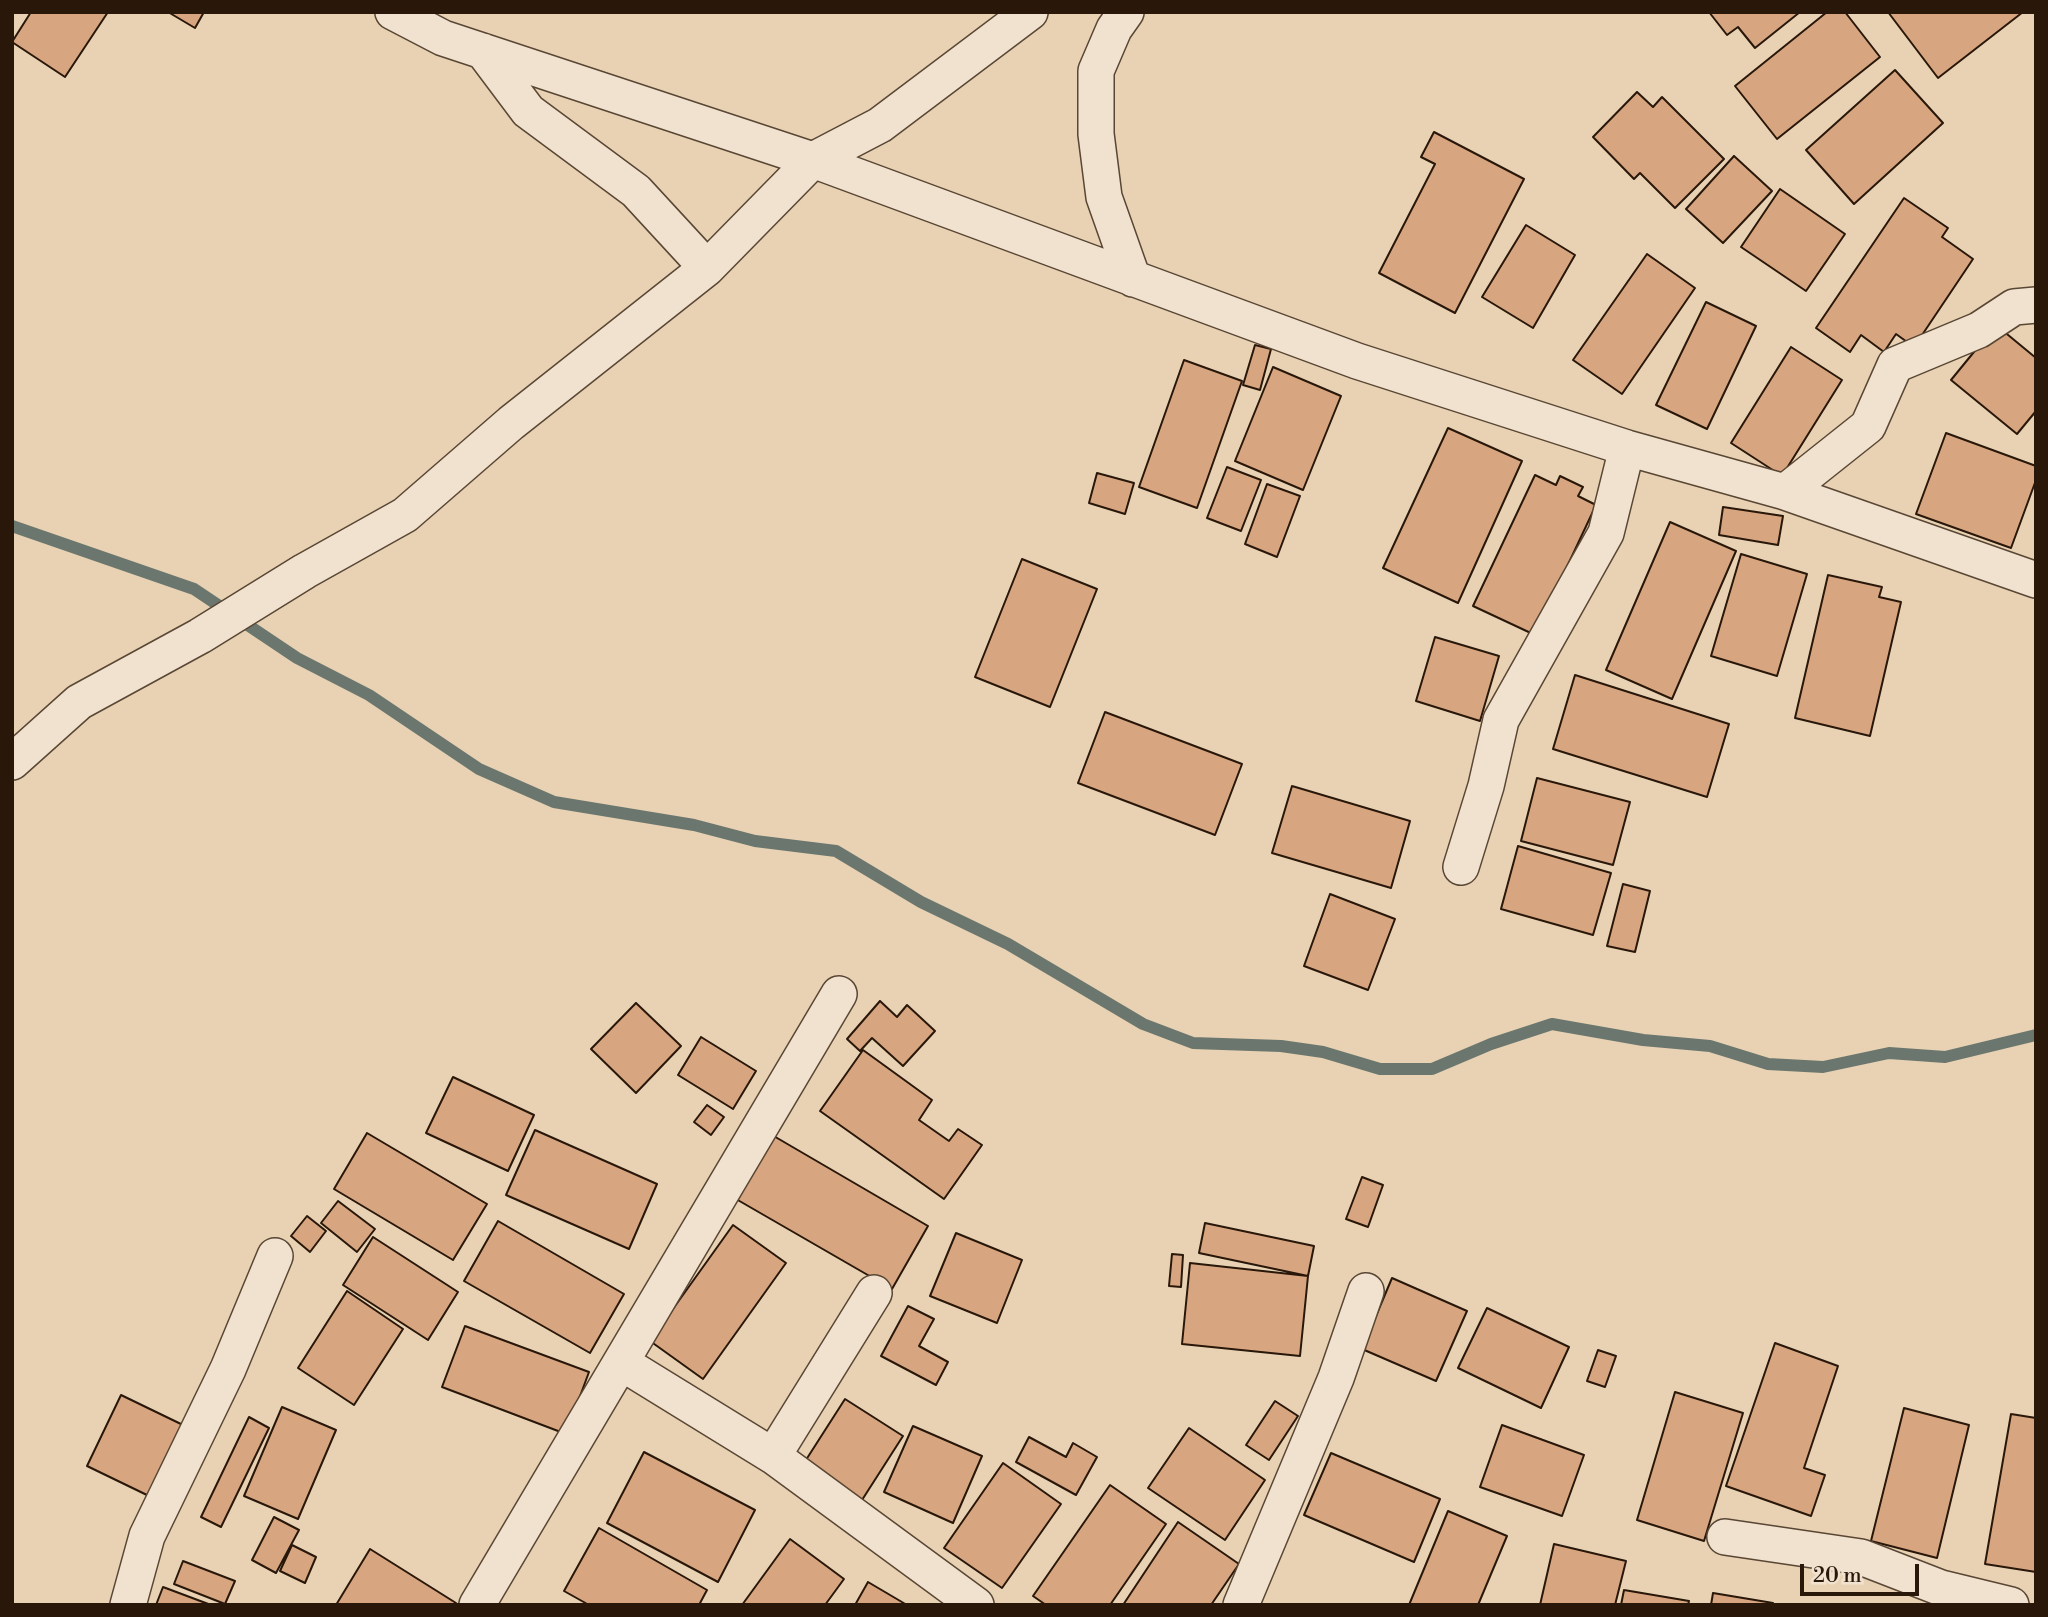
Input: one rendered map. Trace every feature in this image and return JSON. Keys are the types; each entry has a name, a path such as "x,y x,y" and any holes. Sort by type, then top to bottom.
{"street":[{"path":"393,12 443,38 813,160 1357,361 1627,448 1785,492 2036,580"},
{"path":"12,762 79,702 201,636 305,571 405,515 511,423 707,268 813,160 880,125 1030,12"},
{"path":"1126,12 1114,29 1096,71 1096,134 1104,197 1133,279"},
{"path":"483,51 528,111 636,191 707,268"},
{"path":"1785,492 1868,426 1895,365 1979,330 2014,307 2036,305"},
{"path":"1461,867 1486,786 1501,720 1606,533 1627,448"},
{"path":"477,1605 839,994"},
{"path":"128,1605 148,1535 228,1369 275,1256"},
{"path":"1241,1605 1336,1378 1366,1291"},
{"path":"773,1456 874,1293"},
{"path":"622,1363 773,1456 976,1605"},
{"path":"1725,1537 1861,1557 1941,1588 2011,1605"}],"building":[{"path":"31,12 108,12 65,77 12,42"},
{"path":"168,12 204,12 195,28"},
{"path":"1709,12 1800,12 1755,48 1738,27 1727,35"},
{"path":"1827,12 1845,12 1880,57 1777,139 1735,86"},
{"path":"1888,12 2023,12 1938,78"},
{"path":"1895,70 1943,123 1854,204 1806,150"},
{"path":"1637,92 1653,107 1662,97 1724,159 1675,208 1640,173 1634,179 1593,137"},
{"path":"1434,132 1524,179 1455,313 1379,273 1435,164 1421,157"},
{"path":"1734,156 1772,191 1723,243 1686,209"},
{"path":"1780,189 1845,234 1806,291 1741,247"},
{"path":"1904,198 1948,228 1942,237 1973,259 1914,347 1896,334 1884,352 1861,335 1850,352 1816,328"},
{"path":"1526,225 1575,255 1533,328 1482,297"},
{"path":"1647,254 1695,288 1622,394 1573,360"},
{"path":"1706,302 1756,326 1707,429 1656,405"},
{"path":"1996,325 2036,358 2036,411 2017,434 1951,380"},
{"path":"1255,345 1271,349 1260,390 1243,385"},
{"path":"1791,347 1842,380 1782,476 1731,443"},
{"path":"1184,360 1242,381 1197,508 1139,487"},
{"path":"1273,367 1341,396 1303,490 1235,461"},
{"path":"1448,428 1522,461 1458,603 1383,568"},
{"path":"1946,433 2036,466 2036,480 2011,548 1916,514"},
{"path":"1227,467 1261,480 1241,531 1207,518"},
{"path":"1097,473 1134,483 1125,514 1089,503"},
{"path":"1535,475 1556,485 1560,476 1583,487 1578,496 1596,505 1535,635 1473,606"},
{"path":"1267,484 1300,496 1277,557 1245,544"},
{"path":"1723,507 1783,516 1778,545 1719,535"},
{"path":"1670,522 1736,551 1672,699 1606,670"},
{"path":"1741,554 1807,574 1777,676 1711,656"},
{"path":"1022,559 1097,589 1050,707 975,677"},
{"path":"1828,575 1882,587 1879,597 1901,602 1870,736 1795,718"},
{"path":"1435,637 1499,656 1480,721 1416,701"},
{"path":"1575,675 1729,724 1707,797 1553,749"},
{"path":"1105,712 1242,764 1215,835 1078,783"},
{"path":"1537,778 1630,802 1613,865 1521,841"},
{"path":"1292,786 1410,821 1391,888 1272,853"},
{"path":"1518,846 1611,873 1593,935 1501,909"},
{"path":"1623,884 1650,891 1635,952 1607,946"},
{"path":"1330,894 1395,919 1368,990 1304,966"},
{"path":"880,1001 897,1017 907,1005 935,1031 903,1066 872,1038 860,1051 847,1039"},
{"path":"636,1003 681,1046 636,1093 591,1049"},
{"path":"701,1037 756,1071 733,1109 678,1075"},
{"path":"863,1050 932,1100 919,1120 949,1141 958,1129 982,1145 944,1199 820,1111"},
{"path":"453,1077 534,1115 508,1171 426,1133"},
{"path":"707,1105 724,1117 711,1135 694,1122"},
{"path":"535,1130 657,1184 629,1249 506,1195"},
{"path":"367,1133 487,1204 453,1260 334,1189"},
{"path":"772,1135 928,1226 892,1289 736,1199"},
{"path":"1362,1177 1383,1185 1368,1227 1346,1219"},
{"path":"338,1201 375,1229 357,1252 321,1223"},
{"path":"307,1216 326,1231 310,1252 291,1236"},
{"path":"498,1221 624,1294 590,1353 464,1281"},
{"path":"1205,1223 1314,1246 1308,1276 1199,1253"},
{"path":"733,1225 786,1263 703,1379 650,1341"},
{"path":"956,1233 1022,1260 997,1323 930,1296"},
{"path":"373,1237 458,1292 428,1340 343,1285"},
{"path":"1172,1254 1183,1255 1181,1287 1169,1286"},
{"path":"1190,1263 1308,1276 1300,1356 1182,1344"},
{"path":"1392,1278 1467,1311 1436,1381 1362,1349"},
{"path":"347,1291 403,1329 354,1405 298,1368"},
{"path":"908,1306 934,1319 919,1346 948,1362 936,1385 881,1356"},
{"path":"1487,1308 1569,1347 1541,1408 1458,1368"},
{"path":"465,1326 589,1372 566,1434 442,1387"},
{"path":"1775,1343 1838,1366 1804,1468 1825,1475 1811,1516 1726,1486"},
{"path":"1598,1350 1616,1356 1605,1387 1587,1381"},
{"path":"1675,1392 1743,1413 1704,1541 1637,1520"},
{"path":"121,1395 183,1425 149,1496 87,1466"},
{"path":"845,1399 903,1436 862,1500 804,1463"},
{"path":"1275,1401 1298,1416 1269,1460 1246,1445"},
{"path":"282,1407 336,1430 298,1519 244,1496"},
{"path":"1904,1408 1969,1425 1937,1558 1871,1541"},
{"path":"2011,1414 2036,1418 2036,1572 1985,1564"},
{"path":"249,1417 269,1428 221,1527 201,1517"},
{"path":"1502,1425 1584,1455 1562,1516 1480,1487"},
{"path":"913,1426 982,1456 953,1523 884,1492"},
{"path":"1189,1428 1265,1480 1225,1540 1148,1488"},
{"path":"1029,1437 1066,1457 1073,1443 1097,1457 1076,1495 1016,1462"},
{"path":"644,1452 755,1510 718,1582 607,1523"},
{"path":"1331,1453 1440,1499 1414,1562 1304,1515"},
{"path":"1003,1463 1061,1504 1002,1588 944,1548"},
{"path":"1110,1485 1166,1524 1110,1605 1046,1605 1033,1596"},
{"path":"1448,1511 1507,1536 1478,1605 1409,1605"},
{"path":"274,1517 299,1530 276,1573 252,1560"},
{"path":"1178,1522 1239,1564 1211,1605 1123,1605"},
{"path":"599,1528 707,1590 699,1605 589,1605 564,1591"},
{"path":"790,1539 844,1579 825,1605 742,1605"},
{"path":"1554,1544 1626,1561 1615,1605 1540,1605"},
{"path":"292,1545 316,1557 305,1583 280,1571"},
{"path":"370,1549 456,1603 455,1605 336,1605"},
{"path":"183,1561 235,1581 225,1604 174,1584"},
{"path":"868,1582 907,1605 855,1605"},
{"path":"163,1587 211,1605 156,1605"},
{"path":"1624,1590 1689,1601 1688,1605 1621,1605"},
{"path":"1713,1593 1773,1603 1773,1605 1711,1605"}],"waterway":[{"path":"12,526 194,589 297,658 369,695 479,769 554,802 694,825 755,841 836,851 921,902 1008,944 1143,1024 1193,1043 1281,1046 1323,1052 1380,1069 1432,1069 1491,1044 1552,1024 1643,1040 1710,1046 1768,1064 1823,1067 1889,1053 1945,1057 2036,1035"}]}
